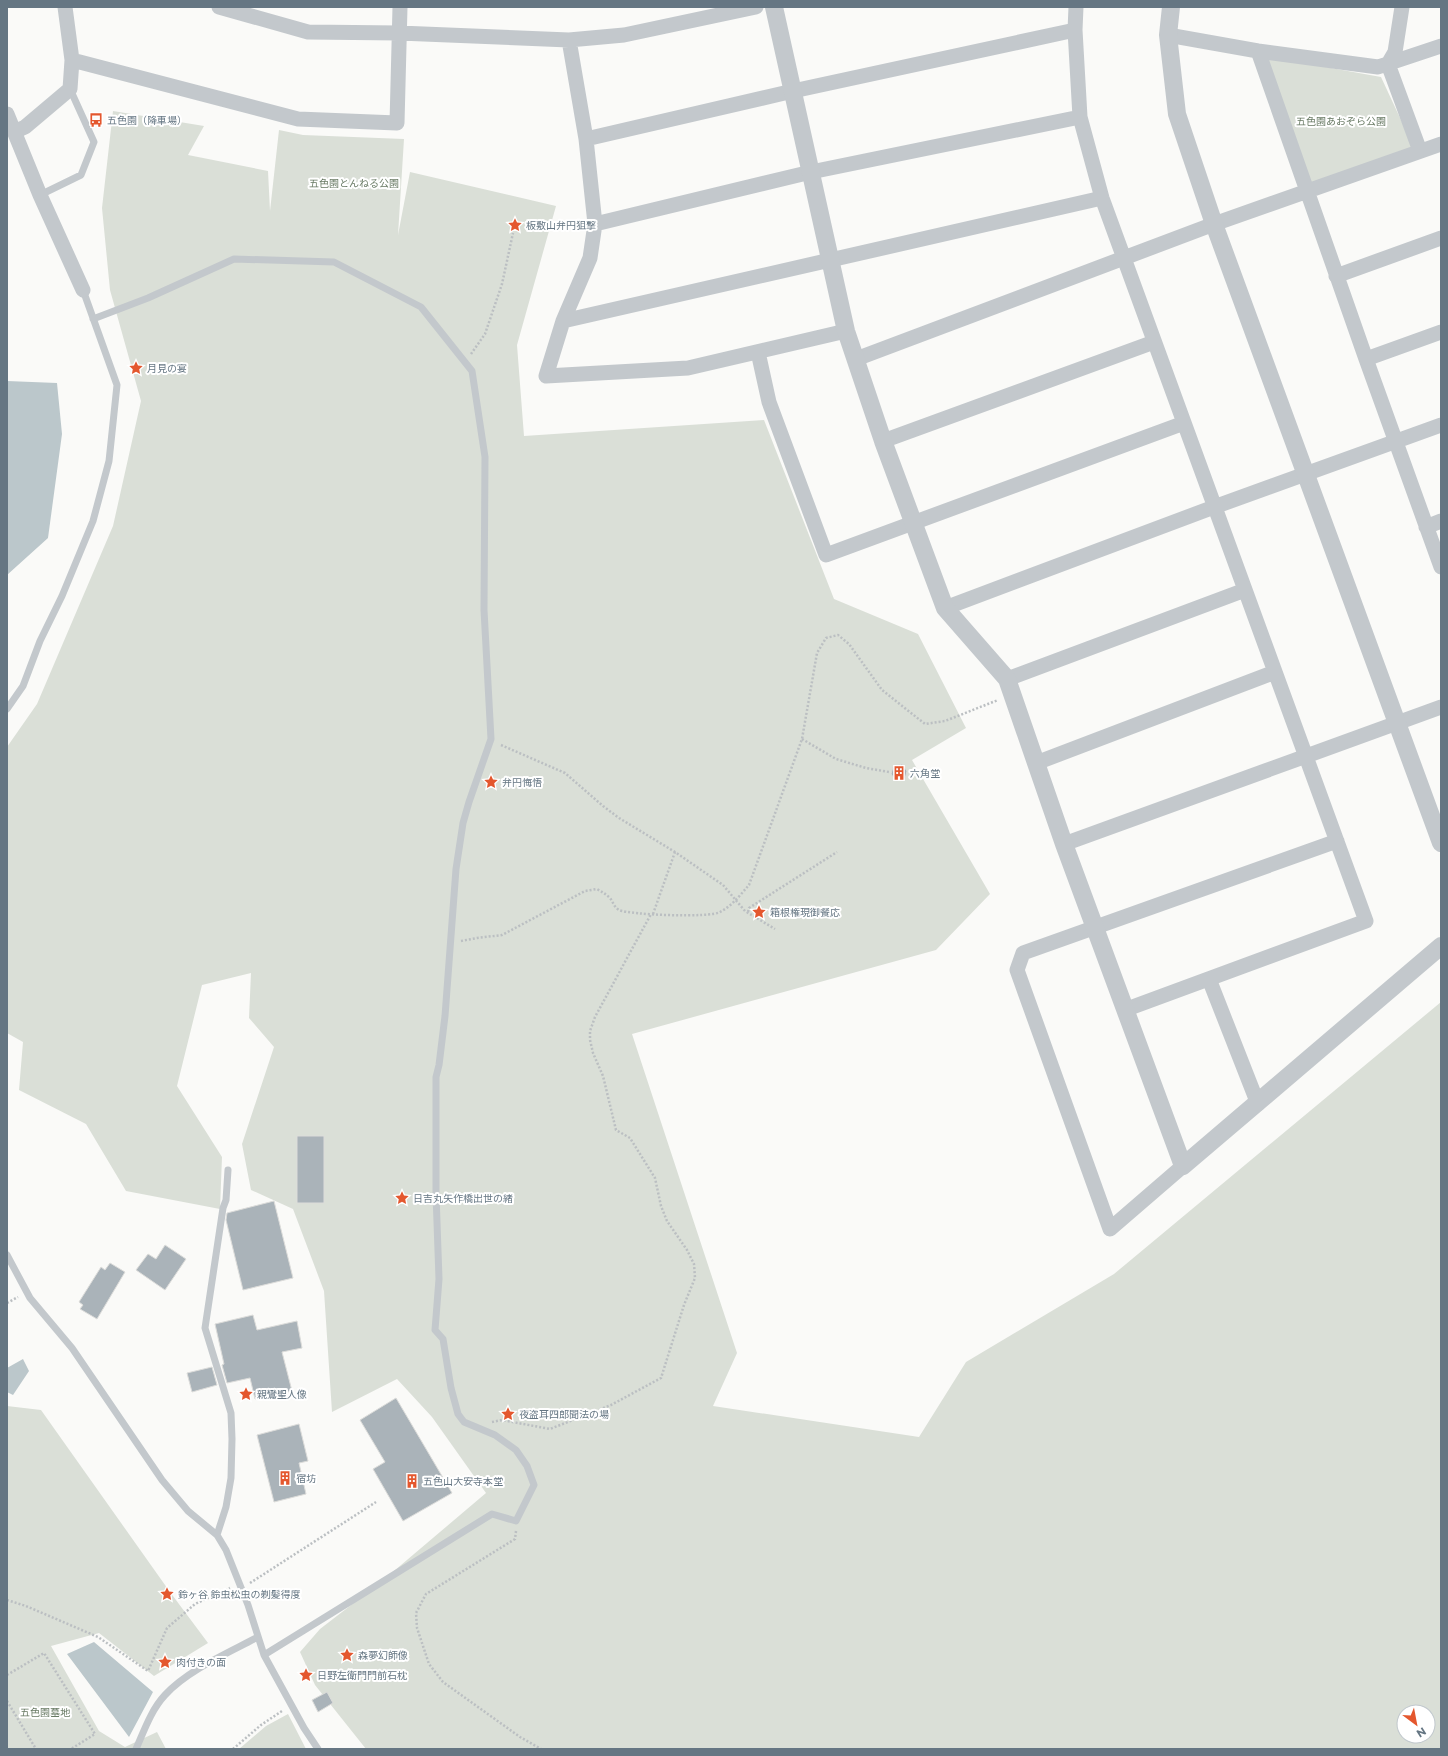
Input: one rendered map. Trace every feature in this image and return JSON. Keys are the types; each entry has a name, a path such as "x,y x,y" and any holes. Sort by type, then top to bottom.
{"street":[{"path":"14,132 25,127 70,89 72,60 65,7"},
{"path":"219,7 308,32 399,33 568,40 624,35 756,7"},
{"path":"72,60 298,119 397,124 400,7"},
{"path":"774,7 846,331 883,441 945,608 1009,687 1064,844 1095,929 1127,1009 1183,1166"},
{"path":"1076,7 1075,30 1080,117 1102,198 1366,921 1127,1009"},
{"path":"1171,7 1168,35 1178,114 1214,224 1307,474 1396,723 1441,843"},
{"path":"1388,64 1395,52 1402,7"},
{"path":"586,139 793,91 1075,30"},
{"path":"1168,35 1258,51 1378,67 1441,46"},
{"path":"568,40 586,139 595,224 590,258 563,321 546,376 688,368 846,331"},
{"path":"1258,51 1336,276 1441,567"},
{"path":"1388,64 1420,151"},
{"path":"7,114 40,195 83,290"},
{"path":"595,224 811,172 1080,117"},
{"path":"856,359 1214,224 1441,144"},
{"path":"563,321 1102,198"},
{"path":"1336,276 1441,238"},
{"path":"1366,359 1441,332"},
{"path":"883,441 1154,342"},
{"path":"758,352 769,402 826,555 1184,423"},
{"path":"945,608 1214,507 1441,425"},
{"path":"1426,526 1441,521"},
{"path":"1009,687 1245,590"},
{"path":"1036,763 1275,672"},
{"path":"1064,844 1441,707"},
{"path":"1336,841 1095,929 1023,953 1017,970 1110,1229 1441,946"},
{"path":"1209,979 1258,1104"}],"lane":[{"path":"40,195 81,175 94,142 70,89"},
{"path":"93,319 148,298 234,259 334,262 421,307 472,371 485,457 484,610 491,739 463,823 456,869 445,1016 436,1077 436,1187 439,1279 435,1330 443,1339 451,1388 458,1414 464,1422 495,1435 516,1450 527,1466 534,1485 516,1521 492,1514 264,1655"},
{"path":"7,709 23,686 40,640 62,596 93,521 109,461 117,385 83,290"},
{"path":"217,1535 226,1507 231,1478 232,1426 231,1413 205,1328 223,1208 226,1200 228,1170"},
{"path":"7,1255 30,1298 72,1348 162,1480 188,1511 217,1535 226,1550 241,1586 264,1655 291,1705 318,1749"},
{"path":"136,1749 153,1714 164,1696 178,1683 258,1637"}],"path":[{"path":"465,362 485,334 502,284 513,233"},
{"path":"451,942 502,935 585,892 597,889 610,898 615,906 620,910 652,914 707,916 720,913 749,885 802,738 816,653 826,638 838,635 849,644 882,690 925,724 945,721 1009,687"},
{"path":"802,738 836,759 866,768 889,772"},
{"path":"491,739 507,749 565,773 614,814 723,885 735,900 748,912 775,929"},
{"path":"472,1425 502,1420 550,1429 611,1405 661,1378 684,1305 695,1278 694,1264 687,1250 667,1221 661,1206 655,1178 630,1138 616,1130 603,1076 593,1053 590,1040 590,1031 595,1016 652,914 674,852"},
{"path":"748,912 749,908 837,852"},
{"path":"7,1600 26,1606 98,1637 148,1672 167,1628 195,1604 241,1586 376,1502"},
{"path":"516,1521 515,1539 426,1594 416,1613 418,1628 429,1664 443,1682 520,1737 541,1749"},
{"path":"7,1675 44,1653 95,1734 71,1749"},
{"path":"7,1701 36,1749"},
{"path":"233,1749 261,1725 291,1705"}],"green space":[{"name":"五色園あおぞら公園","path":"1264,56 1381,77 1414,148 1310,185"},
{"name":"五色園とんねる公園","path":"113,111 204,126 188,155 268,171 270,211 279,130 303,135 404,139 398,235 410,172 556,206 517,345 524,436 764,420 834,599 918,634 966,728 912,760 990,894 936,950 632,1034 737,1353 713,1406 919,1437 966,1362 1114,1274 1441,1002 1441,1749 366,1749 315,1685 300,1652 320,1629 381,1582 486,1493 432,1417 397,1379 332,1412 324,1291 293,1209 251,1190 242,1144 274,1047 249,1018 251,973 202,985 177,1086 222,1157 220,1209 126,1191 86,1124 19,1090 23,1042 7,1033 7,747 37,704 113,526 141,401 110,290 102,208"},
{"name":"五色園墓地","path":"7,1406 41,1410 208,1643 154,1676 99,1633 51,1646 99,1731 125,1747 157,1732 166,1749 7,1749"},
{"path":"288,1714 306,1749 239,1749 266,1726"}],"shaded area":[{"path":"7,381 57,383 62,434 48,538 7,575"},
{"path":"23,1359 29,1371 13,1395 7,1392 7,1368"},
{"path":"94,1642 153,1692 129,1737 67,1654"}],"building":[{"name":"六角堂","path":"902,764 907,771 905,779 896,781 891,774 893,767"},
{"path":"297,1136 324,1136 324,1203 297,1203"},
{"path":"274,1201 293,1278 243,1290 226,1220 227,1213"},
{"path":"165,1245 186,1259 165,1290 136,1270 148,1254 156,1259"},
{"path":"110,1263 125,1272 97,1319 80,1309 83,1305 79,1302 101,1267 105,1270"},
{"path":"253,1315 257,1330 297,1321 302,1348 282,1352 292,1391 255,1399 250,1378 227,1383 222,1365 224,1364 215,1324"},
{"path":"212,1367 217,1385 192,1392 187,1373"},
{"name":"五色山大安寺本堂","path":"396,1398 452,1493 403,1521 373,1469 385,1462 360,1420"},
{"name":"宿坊","path":"299,1424 308,1461 299,1463 306,1494 274,1502 257,1435"},
{"path":"327,1692 333,1703 318,1712 312,1700"}],"place":[{"name":"五色園（降車場）","path":"96,120"},
{"name":"板敷山弁円狙撃","path":"515,225"},
{"name":"月見の宴","path":"136,368"},
{"name":"六角堂","path":"899,773"},
{"name":"弁円悔悟","path":"491,782"},
{"name":"箱根権現御餐応","path":"759,912"},
{"name":"日吉丸矢作橋出世の緒","path":"402,1198"},
{"name":"親鸞聖人像","path":"246,1394"},
{"name":"夜盗耳四郎聞法の場","path":"508,1414"},
{"name":"宿坊","path":"285,1478"},
{"name":"五色山大安寺本堂","path":"412,1481"},
{"name":"鈴ヶ谷 鈴虫松虫の剃髪得度","path":"167,1594"},
{"name":"森夢幻師像","path":"347,1655"},
{"name":"肉付きの面","path":"165,1662"},
{"name":"日野左衛門門前石枕","path":"306,1675"}]}
